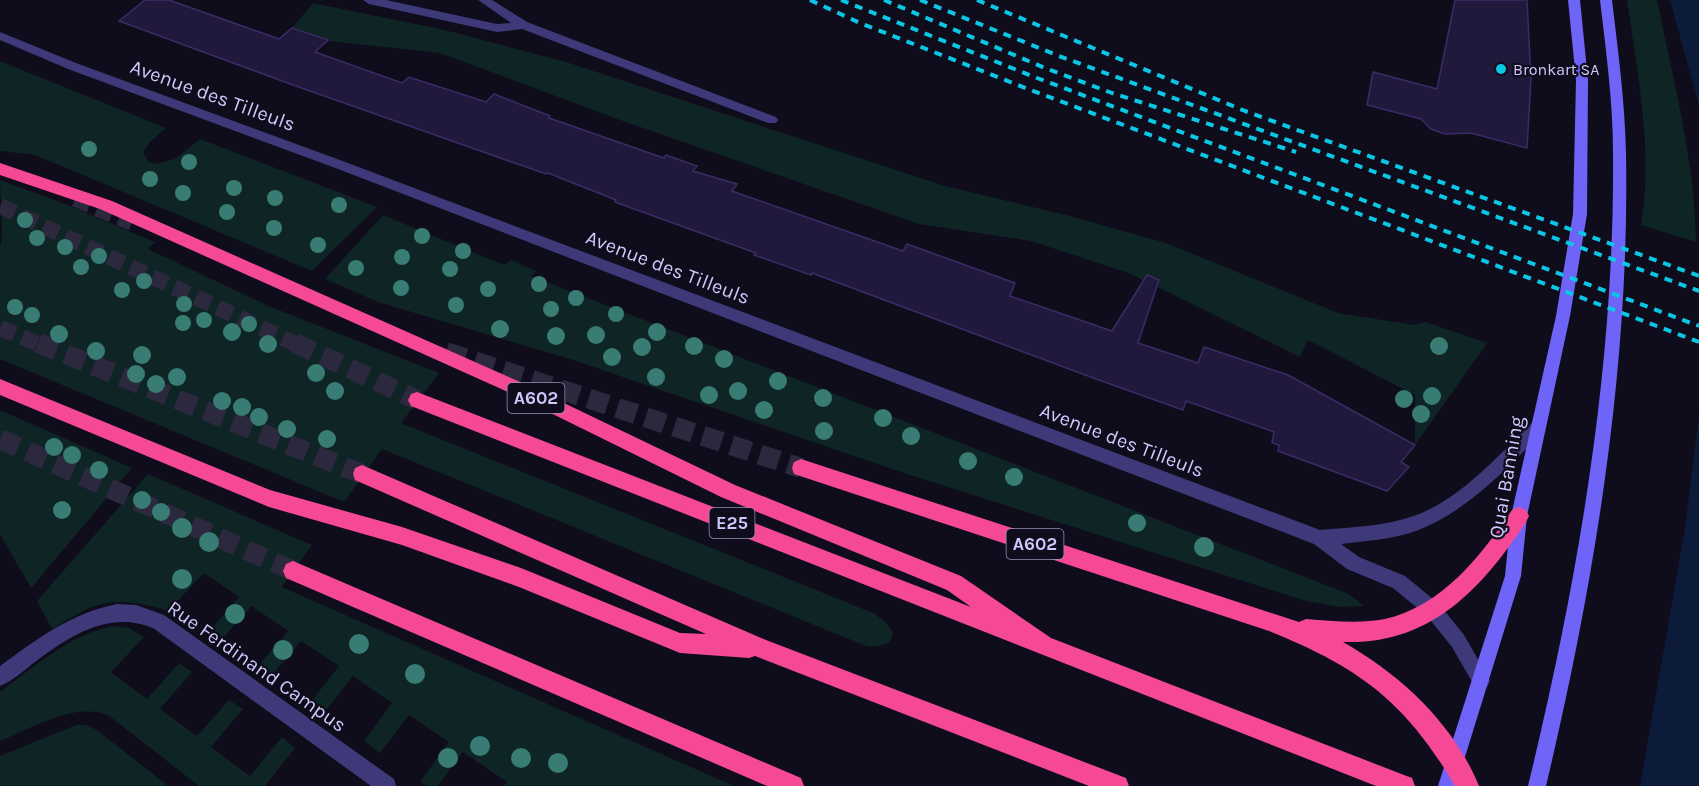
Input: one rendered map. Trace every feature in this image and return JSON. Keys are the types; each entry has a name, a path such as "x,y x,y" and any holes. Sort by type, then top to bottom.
{"highway":[{"name":"A602","path":"0,169 106,205 514,387 728,491 954,583 1046,647"},
{"path":"0,387 269,498 402,536 521,578 680,643 763,649"},
{"name":"E25","path":"417,400 1404,786"},
{"name":"A602","path":"801,468 1269,621 1321,641 1379,675 1402,694 1423,716 1455,762"},
{"path":"362,474 763,649 1118,786"},
{"name":"A602","path":"1269,621 1305,629 1365,631 1386,628 1433,610 1476,574 1498,548 1519,516"},
{"path":"293,571 793,786"},
{"path":"1455,762 1468,786"}],"main road":[{"name":"Quai Banning","path":"1447,786 1513,576 1519,516 1563,316 1580,214 1582,80 1574,0"},
{"path":"1537,786 1550,731 1586,542 1606,407 1622,207 1617,88 1606,0"}],"street":[{"path":"369,0 497,28 523,25"},
{"path":"484,0 523,25 772,120"},
{"name":"Avenue des Tilleuls","path":"0,36 72,66 333,162 1320,538 1353,563 1399,582 1433,610 1458,641 1481,681"},
{"name":"Avenue des Tilleuls","path":"1320,538 1382,531 1421,522 1470,491 1537,428"},
{"name":"Rue Ferdinand Campus","path":"0,677 76,624 120,612 138,614 158,621 387,786"}],"green space":[{"path":"1627,0 1657,0 1692,181 1696,242 1641,225 1645,198 1645,142"},
{"path":"313,3 445,30 566,62 945,186 1070,216 1166,243 1338,313 1414,325 1426,322 1487,343 1415,445 1415,395 1308,340 1300,357 1131,274 1031,241 919,224 620,120 440,53 328,41 292,28"},
{"path":"0,61 166,128 150,142 143,152 148,161 154,164 175,159 200,139 377,207 312,271 35,155 0,151"},
{"path":"0,180 65,204 155,242 148,249 271,307 439,373 401,423 873,613 892,631 891,640 882,645 866,646 382,449 344,502 0,359 2,225"},
{"path":"383,215 504,265 511,260 536,271 531,276 1349,594 1364,606 1340,607 1306,601 901,472 573,360 378,302 325,279"},
{"path":"0,410 132,468 31,588 0,534"},
{"path":"148,474 312,545 282,587 734,786 504,786 507,782 463,752 438,786 427,786 420,782 449,742 409,715 380,753 364,741 392,703 353,676 324,713 310,703 339,666 301,641 272,675 258,666 288,631 252,606 221,640 209,631 239,597 204,573 168,611 138,604 109,603 89,608 52,629 37,601"},
{"path":"113,626 129,628 144,637 111,672 147,699 179,663 192,672 160,709 197,736 229,700 243,709 211,747 250,776 282,737 295,748 265,786 199,786 108,715 95,712 67,714 53,718 0,741 0,692 67,644 97,630"},
{"path":"76,725 86,725 97,730 168,786 0,786 0,756"}],"water":[{"path":"1670,0 1699,0 1699,106"},
{"path":"1699,415 1699,786 1640,786 1685,528"}],"building":[{"path":"145,0 169,0 279,39 292,28 328,40 315,52 402,83 409,77 486,102 494,94 550,116 549,118 664,158 666,155 697,166 693,171 737,184 732,191 903,251 907,244 1015,283 1010,296 1112,331 1147,275 1159,280 1138,343 1198,363 1204,347 1288,375 1415,445 1401,462 1409,467 1387,491 1278,451 1279,445 1272,443 1274,432 1186,401 1183,410 812,273 811,275 754,255 756,253 615,202 616,200 548,173 293,85 119,21"},
{"path":"1455,0 1527,0 1531,79 1527,148 1471,133 1445,134 1431,129 1421,119 1367,105 1373,72 1437,89"}],"tunnel":[{"path":"75,199 132,223"},
{"path":"0,206 298,345"},
{"path":"0,328 41,345"},
{"path":"38,343 362,474"},
{"path":"295,343 417,400"},
{"path":"446,352 801,468"},
{"path":"0,439 293,571"}],"railway":[{"path":"810,0 860,23 1028,89 1699,342"},
{"path":"841,0 1037,78 1699,326"},
{"path":"884,0 1045,68 1112,93 1296,152"},
{"path":"920,0 1059,56 1699,291"},
{"path":"977,0 1245,111 1699,276"}],"place":[{"name":"Bronkart SA","path":"1501,69"}]}
